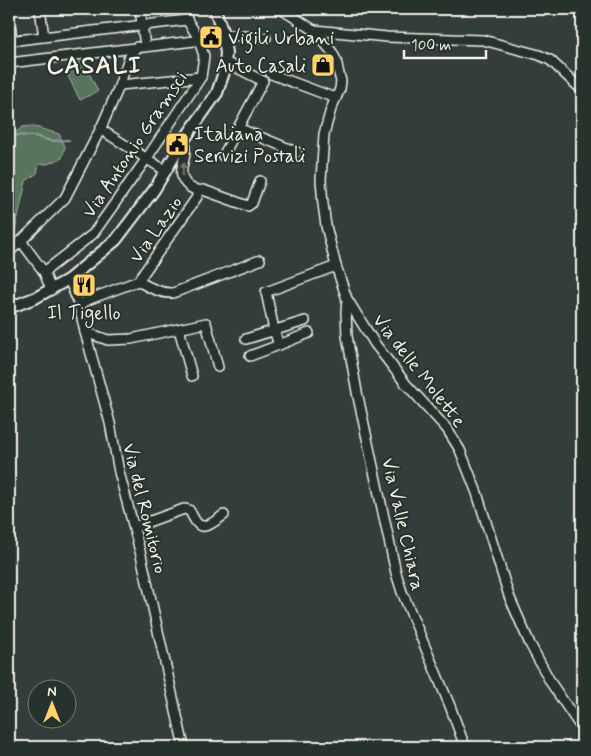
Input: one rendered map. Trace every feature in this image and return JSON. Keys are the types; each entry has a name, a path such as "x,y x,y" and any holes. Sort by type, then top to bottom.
{"main road":[{"path":"9,308 52,290 69,279 116,240 154,190 184,140 216,93 224,72 226,53 215,9"}],"street":[{"path":"9,10 14,9"},
{"path":"40,9 44,37"},
{"path":"9,252 64,198 100,129 129,58 141,47 142,25 140,9"},
{"path":"185,9 187,20 198,37"},
{"name":"Via delle Molette","path":"281,9 314,30 331,50 336,62 341,84 328,117 324,134 321,180 322,204 336,266 348,300 375,344 406,384 447,429 460,450 482,510 509,596 526,636 551,683 582,728"},
{"path":"9,13 11,40 187,20"},
{"path":"314,30 387,38 487,41 547,58 582,90"},
{"path":"9,63 194,41 204,32 222,32 232,35 266,38"},
{"name":"Via Antonio Gramsci","path":"44,272 93,234 201,77 204,56 198,37"},
{"path":"223,156 263,80 225,62"},
{"path":"271,74 335,98"},
{"path":"120,84 201,77"},
{"path":"238,128 298,152"},
{"path":"100,129 166,171"},
{"name":"Via Lazio","path":"79,305 138,281 197,197 197,191 190,187 182,177 185,153 184,140"},
{"path":"197,191 203,190 248,206 252,203 260,181"},
{"path":"21,242 44,272 52,290"},
{"path":"138,281 164,293 174,293 260,260"},
{"path":"279,345 266,291 336,266"},
{"name":"Via del Romitorio","path":"69,279 79,305 106,408 118,472 134,527 148,600 184,747"},
{"name":"Via Valle Chiara","path":"348,300 346,336 396,572 402,592 450,706 465,747"},
{"path":"246,339 305,321"},
{"path":"85,332 108,340 131,339 206,323 218,367"},
{"path":"179,329 192,376"},
{"path":"250,356 309,333"},
{"path":"134,527 184,509 189,510 198,524 202,526 206,526 224,515"}],"green space":[{"path":"83,61 98,91 80,100 65,70"},
{"path":"31,126 59,134 65,146 62,158 47,164 39,164 37,173 26,181 14,235 9,239 9,133 15,133 23,127"}],"waterway":[{"path":"9,135 35,136 51,141 69,140"}],"place":[{"name":"Vigili Urbani","path":"211,37"},
{"name":"Auto Casali","path":"323,65"},
{"name":"Italiana Servizi Postali","path":"177,144"},
{"name":"Il Tigello","path":"84,285"}],"district":[{"name":"CASALI","path":"94,65"}]}
